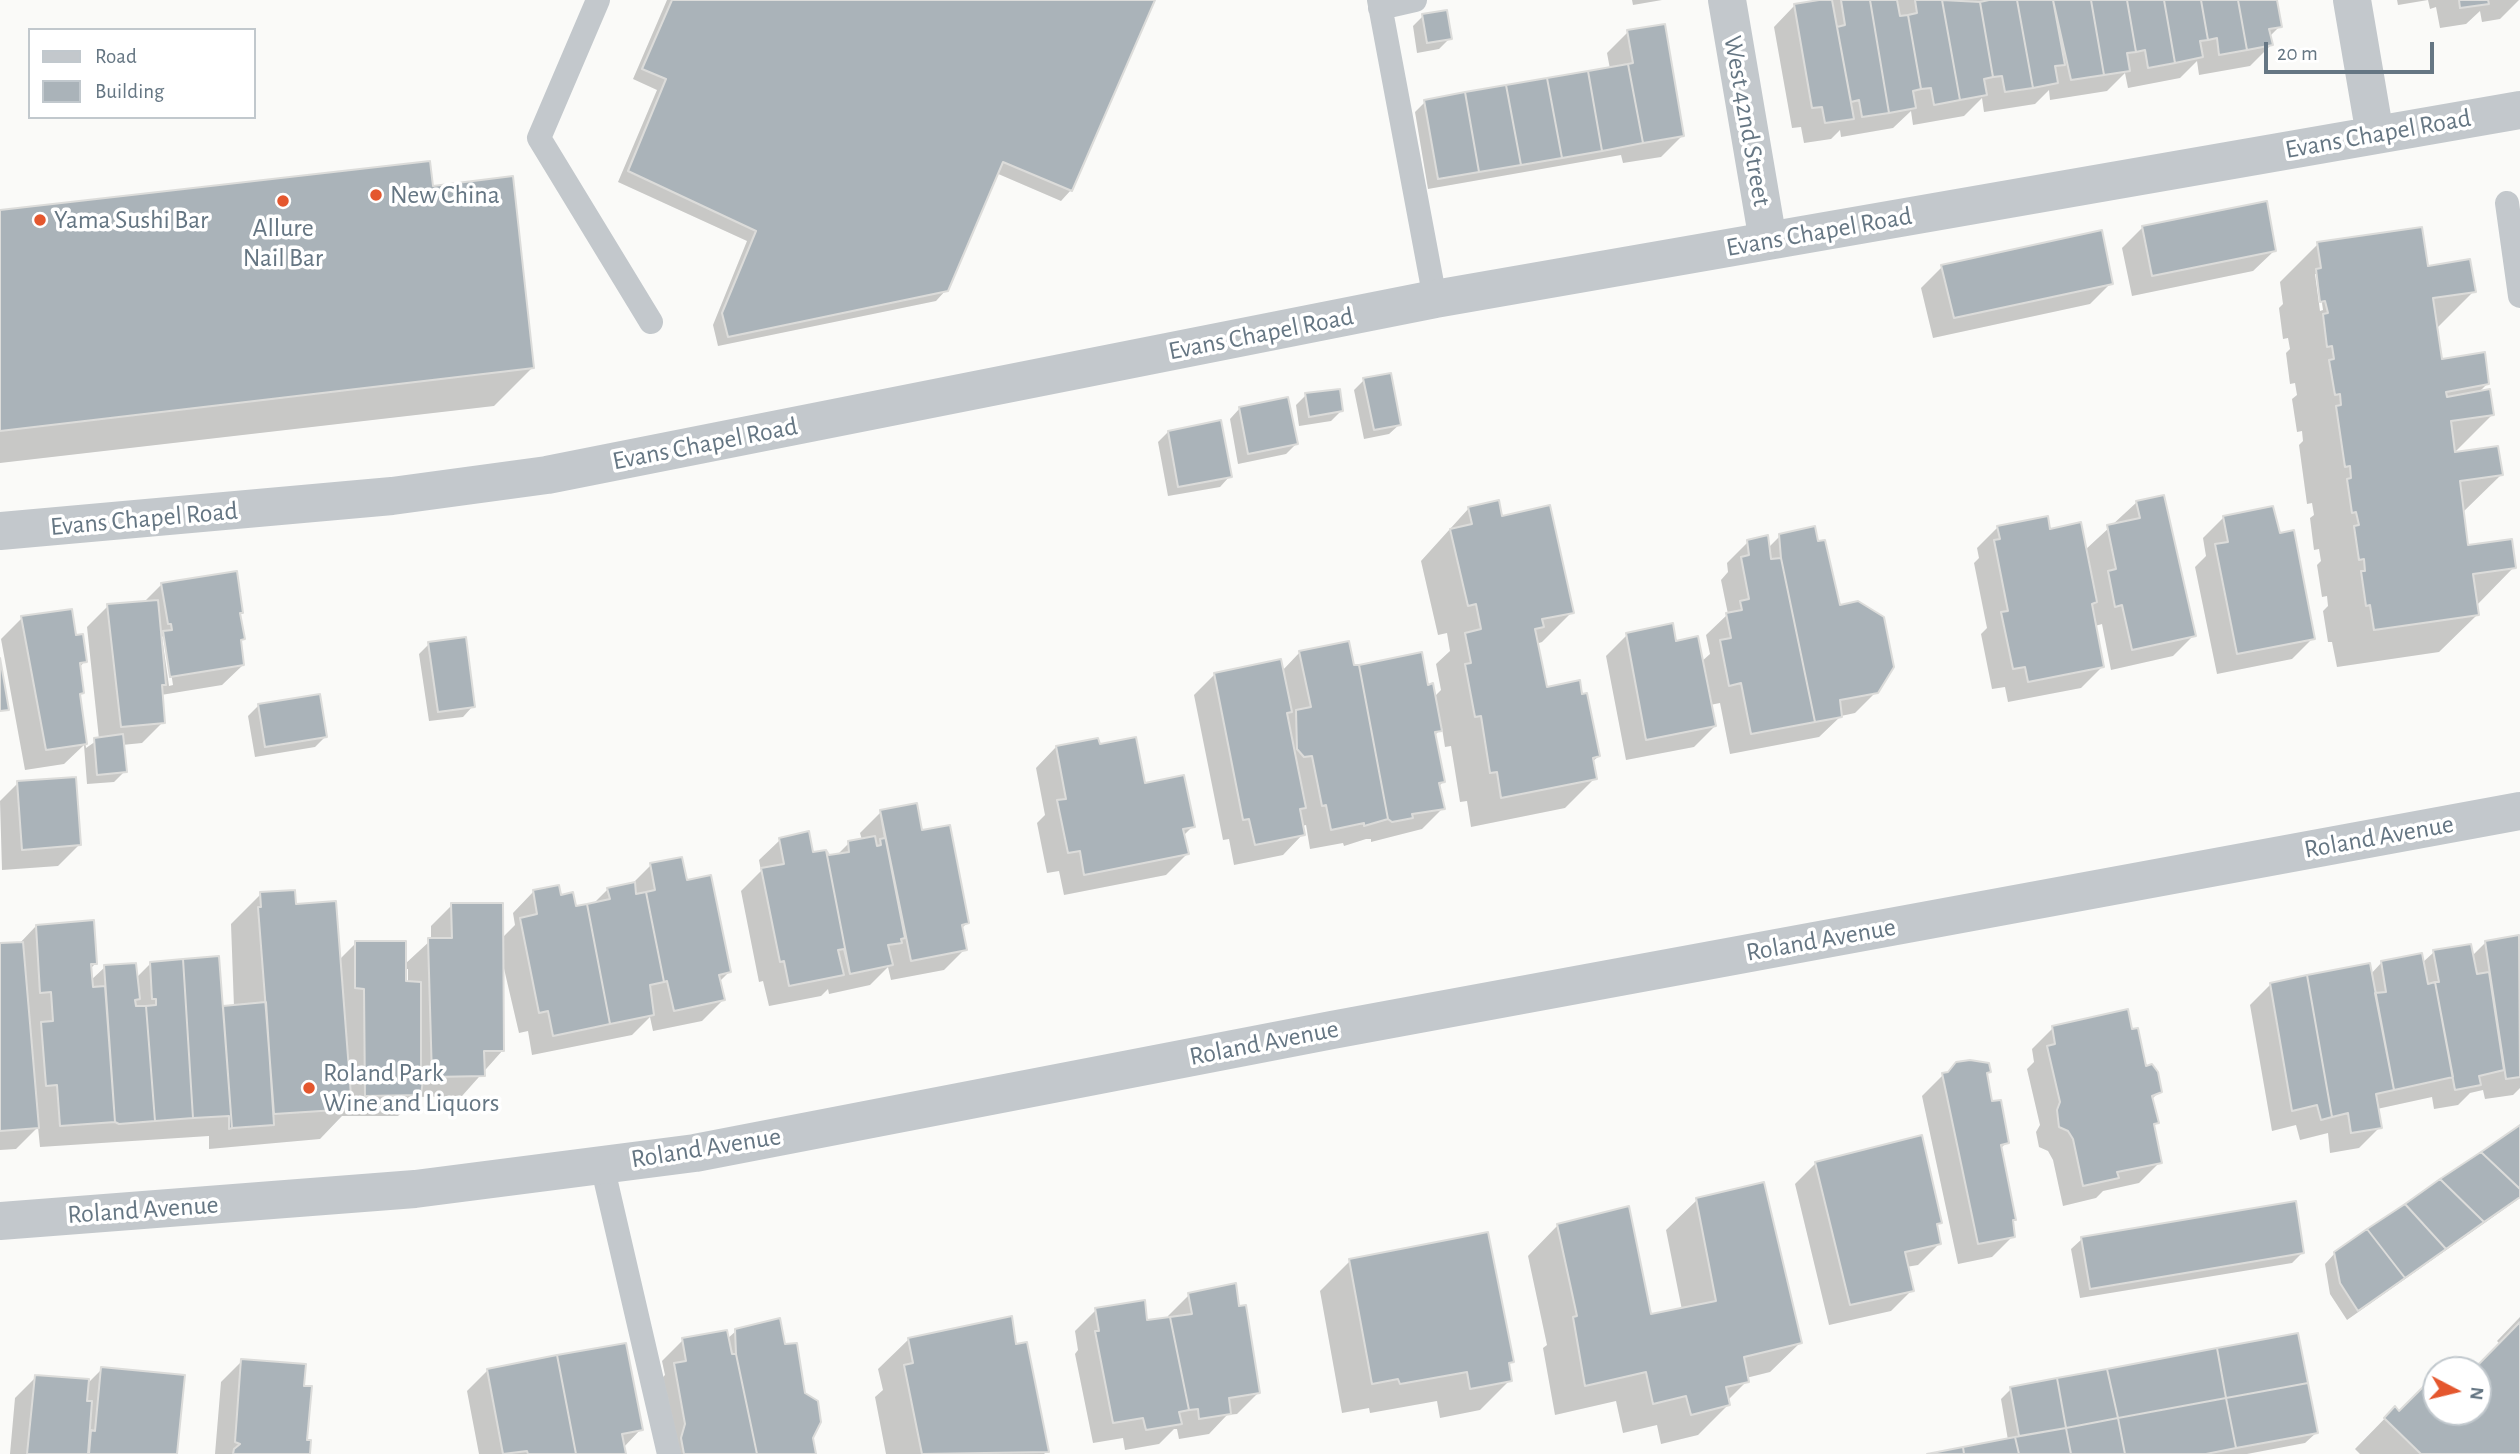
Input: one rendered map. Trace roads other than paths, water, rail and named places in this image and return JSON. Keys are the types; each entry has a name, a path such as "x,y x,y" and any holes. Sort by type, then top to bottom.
{"street":[{"name":"West 42nd Street","path":"1727,0 1768,241"},
{"path":"2352,0 2375,135"},
{"name":"Evans Chapel Road","path":"0,531 392,496 548,475 1435,299 2520,110"},
{"name":"Roland Avenue","path":"0,1221 415,1189 695,1153 1332,1030 2520,811"}],"lane":[{"path":"598,0 539,138 651,322"},
{"path":"1415,0 1379,4 1435,299"},
{"path":"2507,203 2520,296"},
{"path":"602,1165 669,1454"}],"place":[{"name":"New China","path":"376,195"},
{"name":"Allure Nail Bar","path":"283,201"},
{"name":"Yama Sushi Bar","path":"40,220"},
{"name":"Roland Park Wine and Liquors","path":"309,1088"}]}
